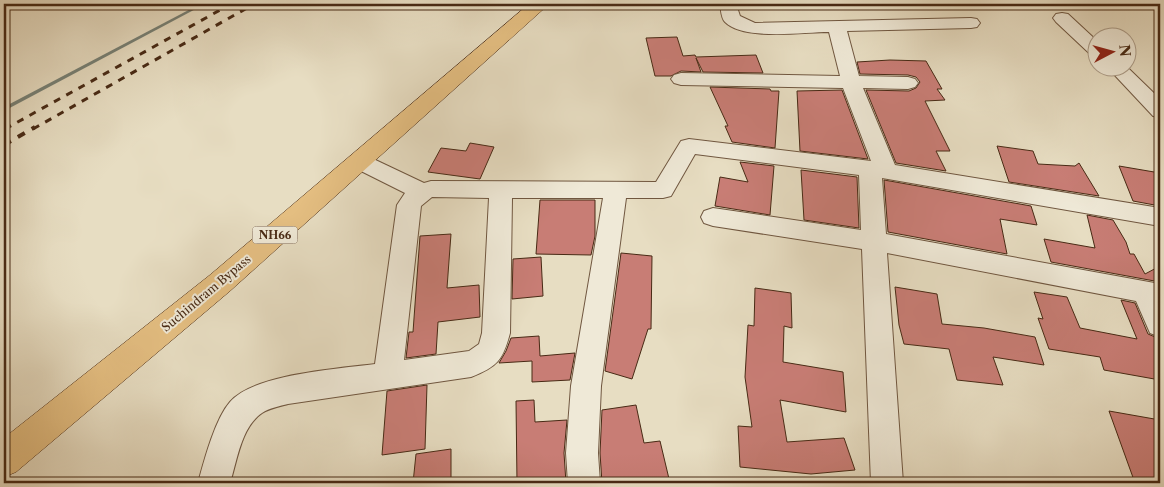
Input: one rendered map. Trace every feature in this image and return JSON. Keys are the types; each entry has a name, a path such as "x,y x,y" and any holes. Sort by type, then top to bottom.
{"highway":[{"name":"Suchindram Bypass","path":"4,460 220,283 540,4"}],"street":[{"path":"728,4 732,19 742,25 755,28 971,23"},
{"path":"1062,18 1086,40"},
{"path":"837,26 851,83 878,170 874,241 887,483"},
{"path":"1128,78 1160,111"},
{"path":"681,79 908,83"},
{"path":"388,376 409,205 414,196 421,191 431,189 664,190 689,146 878,170 1160,217"},
{"path":"359,161 421,191"},
{"path":"214,483 229,434 240,413 253,401 288,390 471,364 483,360 491,352 496,333 501,189"},
{"path":"584,483 582,453 586,386 616,189"},
{"path":"713,217 874,241 1153,294 1160,325"}],"building":[{"path":"677,37 683,56 756,55 763,73 703,72 696,58 701,72 681,71 671,76 655,76 646,38"},
{"path":"890,60 926,61 942,89 937,89 945,100 925,101 950,151 936,151 946,171 896,163 866,90 909,91 916,88 920,82 916,77 908,75 860,74 857,62"},
{"path":"710,87 779,91 775,148 732,142 725,126 728,126"},
{"path":"842,90 868,159 800,151 797,91"},
{"path":"470,143 494,147 480,179 428,172 441,148 466,151"},
{"path":"997,146 1033,151 1038,164 1075,166 1079,163 1099,196 1009,182"},
{"path":"740,162 774,166 770,215 715,206 720,177 748,182"},
{"path":"1119,166 1160,173 1160,206 1133,201"},
{"path":"801,170 857,177 859,228 804,220"},
{"path":"884,180 1031,206 1037,225 1000,219 1007,254 888,232"},
{"path":"540,200 595,200 595,236 591,255 536,254"},
{"path":"1087,215 1113,220 1126,242 1130,254 1134,254 1145,274 1160,266 1160,282 1051,262 1044,239 1095,248"},
{"path":"451,234 447,288 479,285 480,317 438,322 436,354 406,358 409,332 413,332 420,236"},
{"path":"621,253 652,256 651,329 648,329 632,379 605,371"},
{"path":"541,257 543,296 512,299 513,259"},
{"path":"895,287 937,294 942,324 984,328 1035,337 1044,365 993,357 1003,385 957,380 949,349 904,344 899,325"},
{"path":"755,288 791,293 792,328 784,326 783,362 843,372 846,412 780,400 787,442 844,438 855,470 811,474 740,467 738,426 752,427 745,377 748,325 754,326"},
{"path":"1034,292 1067,297 1080,328 1137,339 1121,300 1135,303 1148,334 1160,339 1160,380 1104,370 1100,357 1049,349 1038,318 1043,319"},
{"path":"539,336 540,356 575,353 570,380 532,382 532,361 499,363 511,338"},
{"path":"427,385 425,449 382,455 387,391"},
{"path":"534,400 535,422 567,420 564,453 566,483 517,483 516,401"},
{"path":"636,405 644,443 660,441 670,483 602,483 600,453 602,410"},
{"path":"1109,411 1160,420 1160,483 1135,483"},
{"path":"451,449 451,483 413,483 416,454"}],"waterway":[{"path":"4,109 203,4"}],"railway":[{"path":"5,129 231,4"},
{"path":"33,129 254,4"},
{"path":"4,145 35,127"}]}
